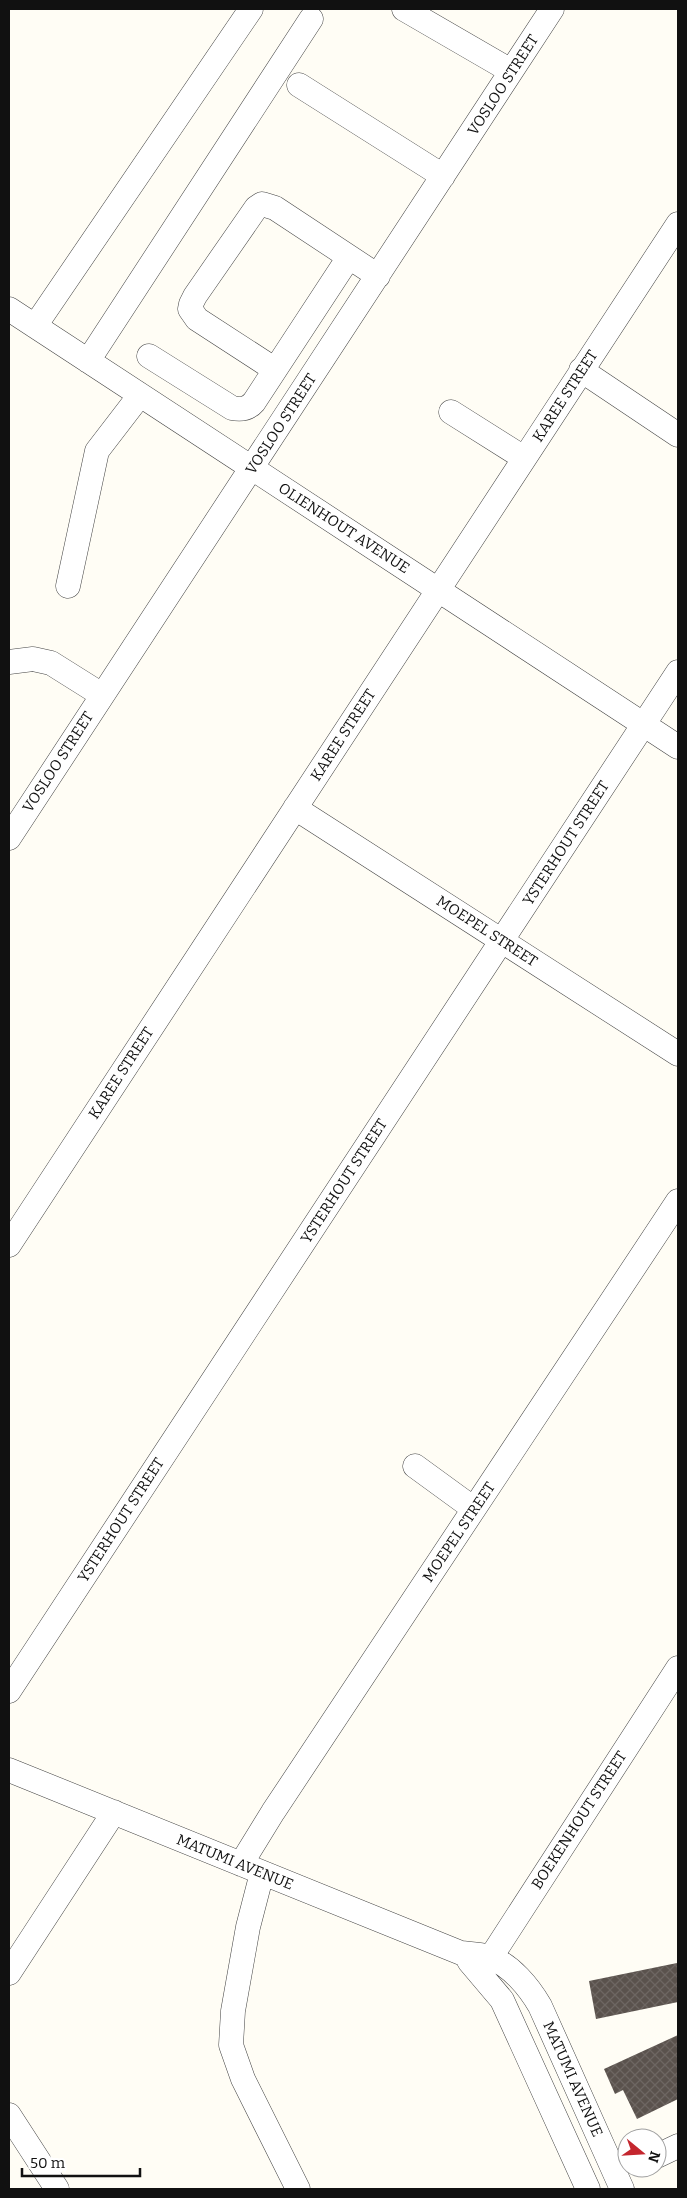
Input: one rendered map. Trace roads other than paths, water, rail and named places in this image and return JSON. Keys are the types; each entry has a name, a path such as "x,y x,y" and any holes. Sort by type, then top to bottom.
{"street":[{"path":"35,326 251,9"},
{"path":"404,9 511,71"},
{"name":"VOSLOO STREET","path":"9,838 552,9"},
{"path":"88,360 311,19"},
{"path":"299,85 443,176"},
{"path":"274,369 197,319 190,309 195,296 256,208 262,204 275,208 378,276"},
{"name":"KAREE STREET","path":"9,1245 678,224"},
{"path":"149,356 232,408 238,409 251,406 349,257"},
{"name":"OLIENHOUT AVENUE","path":"9,309 678,746"},
{"path":"581,370 678,435"},
{"path":"68,586 97,451 140,395"},
{"path":"451,412 524,458"},
{"path":"9,662 33,659 51,664 102,695"},
{"name":"YSTERHOUT STREET","path":"9,1690 678,672"},
{"name":"MOEPEL STREET","path":"296,808 678,1054"},
{"name":"MOEPEL STREET","path":"298,2189 243,2079 231,2045 234,2001 248,1927 252,1868 278,1804 678,1202"},
{"path":"415,1466 474,1509"},
{"name":"BOEKENHOUT STREET","path":"485,1965 678,1668"},
{"name":"MATUMI AVENUE","path":"9,1770 461,1953 485,1965 509,1969 532,1993 617,2167"},
{"path":"9,1973 114,1812"},
{"name":"MATUMI AVENUE","path":"485,1965 585,2188"},
{"path":"9,2115 57,2189"},
{"path":"585,2188 619,2178"}]}
